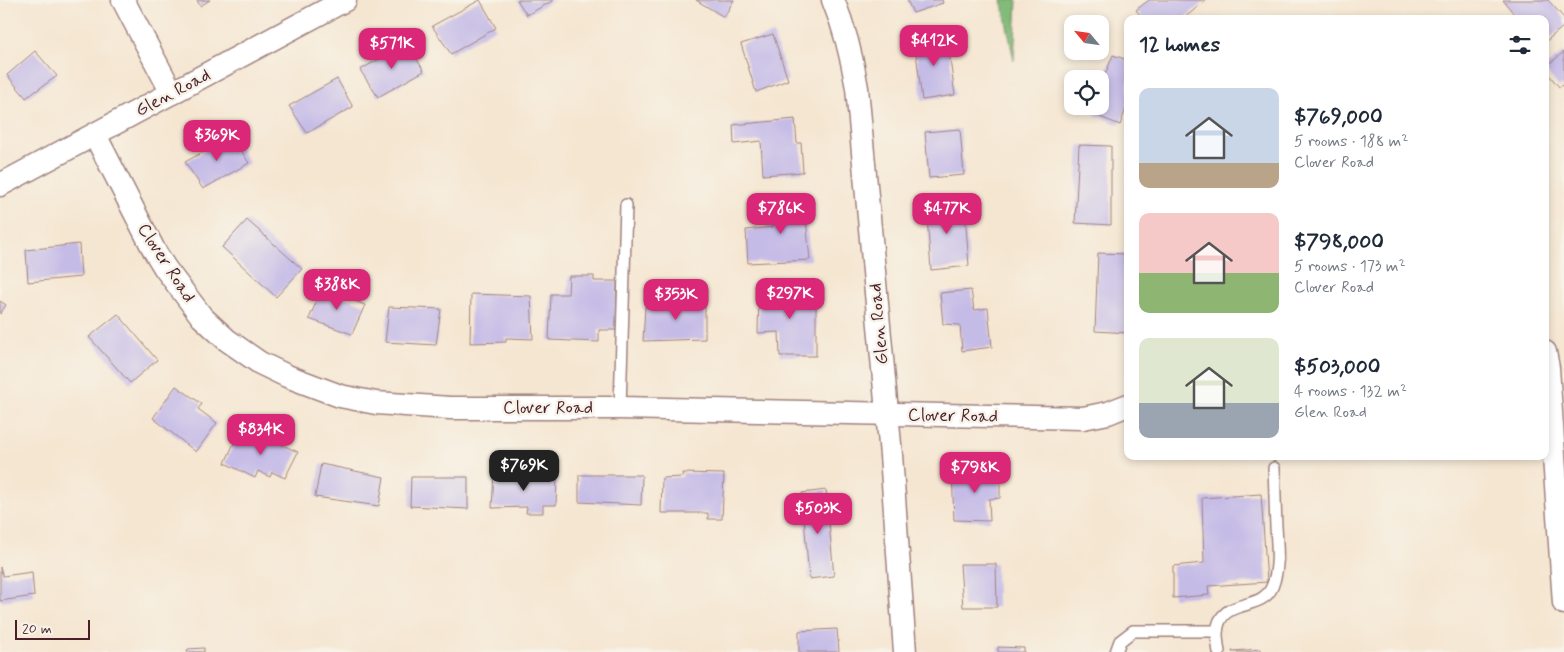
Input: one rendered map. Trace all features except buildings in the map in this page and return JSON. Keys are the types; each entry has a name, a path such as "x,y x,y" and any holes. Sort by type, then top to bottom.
{"street":[{"path":"123,0 172,93"},
{"name":"Glen Road","path":"0,185 345,0"},
{"name":"Glen Road","path":"833,0 844,26 857,88 887,414 905,652"},
{"name":"Clover Road","path":"95,135 124,195 165,268 202,317 226,340 260,363 287,376 340,396 376,404 450,408 620,408 1083,418 1108,413 1124,407"},
{"path":"1549,383 1564,603"}],"lane":[{"path":"620,408 626,205"},
{"path":"1219,652 1217,631 1222,616 1232,608 1263,598 1271,589 1278,567 1274,468"},
{"path":"1116,652 1120,641 1133,631 1217,631"}],"green space":[{"path":"1002,0 1017,0 1014,61"}]}
